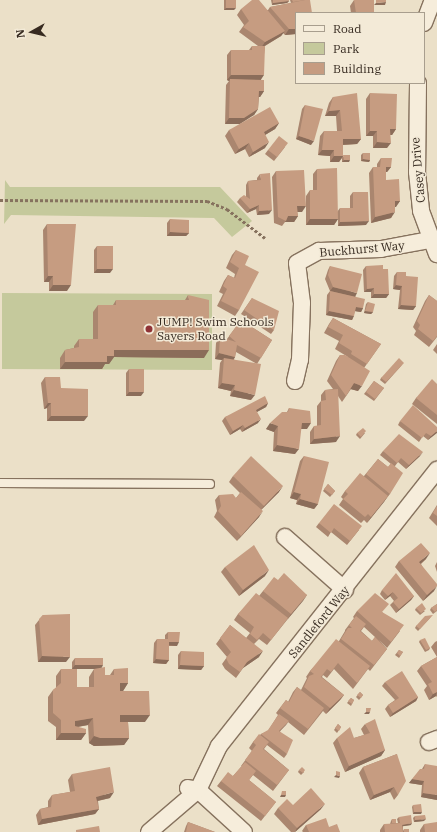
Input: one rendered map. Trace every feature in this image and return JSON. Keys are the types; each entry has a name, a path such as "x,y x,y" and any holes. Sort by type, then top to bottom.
{"street":[{"path":"425,20 433,0"},
{"name":"Casey Drive","path":"418,84 417,172 421,211 434,247"},
{"name":"Buckhurst Way","path":"295,380 300,360 302,303 297,263 319,251 434,247"},
{"name":"Sandleford Way","path":"149,832 162,818 172,801 192,791 201,762 219,746 418,498 437,470"},
{"name":"Sandleford Way","path":"418,498 437,482"},
{"path":"285,537 345,590"},
{"path":"192,791 240,828"}],"lane":[{"path":"0,483 210,484"}],"path":[{"path":"0,200 207,201 227,209 265,238"}],"green space":[{"path":"5,180 10,187 220,187 252,221 232,237 214,218 11,215 4,224"},
{"path":"2,293 212,294 212,370 2,369"}],"building":[{"path":"226,0 236,0 236,8 226,8"},
{"path":"252,0 259,0 285,31 265,42 243,27 249,21 241,9"},
{"path":"273,0 289,0 289,1 273,3"},
{"path":"292,0 305,0 293,2"},
{"path":"310,0 312,12 295,12 295,29 289,29 270,7"},
{"path":"354,0 374,0 374,12 356,12"},
{"path":"376,0 386,0 386,2 376,3"},
{"path":"252,46 265,46 264,75 231,75 231,50 252,50"},
{"path":"230,79 264,80 264,91 259,91 258,109 244,118 229,118"},
{"path":"357,93 361,139 343,139 343,156 334,156 334,150 322,150 324,131 342,131 340,110 329,111 333,97"},
{"path":"370,93 397,94 396,129 390,129 391,143 377,142 377,131 370,131"},
{"path":"305,105 323,109 314,141 299,136"},
{"path":"270,107 279,123 264,132 269,142 253,152 249,143 239,149 229,130"},
{"path":"279,136 288,143 277,157 268,150"},
{"path":"363,153 370,153 370,160 363,159"},
{"path":"343,155 350,155 350,160 344,160"},
{"path":"381,158 392,158 391,167 386,167 386,180 399,179 400,201 395,201 395,212 375,217 373,167 380,167"},
{"path":"337,168 338,219 310,219 310,190 317,190 317,169"},
{"path":"304,170 306,206 297,206 298,216 288,216 286,221 278,217 276,171"},
{"path":"270,173 272,210 259,211 259,205 250,209 240,198 244,195 250,199 248,181 261,180 260,174"},
{"path":"353,192 368,192 369,221 340,222 340,208 353,208"},
{"path":"170,219 189,220 189,233 170,232"},
{"path":"47,224 76,224 71,285 53,285 53,276 48,276"},
{"path":"97,246 113,246 113,269 97,269"},
{"path":"236,250 249,256 245,265 259,272 239,310 221,301 227,289 223,286 228,275 235,278 239,268 230,262"},
{"path":"383,265 383,269 388,269 389,294 374,294 374,288 367,289 366,266"},
{"path":"330,266 362,274 357,293 333,287 328,275"},
{"path":"397,272 406,272 406,276 418,277 416,306 401,305 402,286 396,285"},
{"path":"330,291 365,299 363,308 356,307 354,316 329,311"},
{"name":"JUMP! Swim Schools Sayers Road","path":"188,295 209,300 209,350 114,350 114,356 107,356 107,362 65,362 65,350 79,347 79,339 98,339 98,305 116,305 116,300 189,300"},
{"path":"429,295 437,301 437,336 433,341 418,329 420,325 417,321"},
{"path":"252,298 279,311 274,330 262,322 265,316 260,321 244,310"},
{"path":"368,302 375,304 373,312 365,311"},
{"path":"333,318 381,344 367,364 351,354 352,351 339,343 343,335 328,327"},
{"path":"241,320 272,340 261,358 237,345 235,357 219,353 220,337 236,342 229,336"},
{"path":"340,355 345,355 370,371 362,386 354,383 346,396 331,375"},
{"path":"224,358 261,364 255,395 234,390 235,385 222,383"},
{"path":"399,358 404,363 386,382 381,378"},
{"path":"129,369 144,369 144,392 129,392"},
{"path":"45,377 60,377 61,388 88,389 88,416 51,416 51,403 48,403"},
{"path":"432,379 437,384 437,415 416,398"},
{"path":"374,381 384,388 375,399 366,392"},
{"path":"338,389 340,436 314,439 314,426 321,425 321,401 326,400 325,390"},
{"path":"265,396 268,403 256,410 261,419 245,428 243,425 233,431 225,417"},
{"path":"413,405 437,427 437,431 431,436 426,433 422,438 400,421"},
{"path":"289,408 310,411 311,423 302,423 299,449 277,445 278,426 270,423 282,412 288,412"},
{"path":"363,428 366,431 361,437 357,433"},
{"path":"399,434 423,452 409,465 401,458 397,463 383,451"},
{"path":"251,456 283,486 264,506 233,476"},
{"path":"304,456 329,462 318,504 300,499 301,494 294,492"},
{"path":"378,459 388,467 391,463 403,473 390,494 366,474"},
{"path":"360,473 388,496 371,517 368,514 365,517 343,499 348,494 345,491"},
{"path":"328,484 335,491 332,495 324,489"},
{"path":"241,492 263,511 241,536 218,511 221,506 219,495 233,494 236,498"},
{"path":"334,504 362,526 350,541 334,528 331,533 319,523"},
{"path":"437,506 437,516 433,513"},
{"path":"421,543 430,553 419,562 437,584 437,586 427,595 399,561"},
{"path":"254,545 269,570 243,590 225,567"},
{"path":"284,573 307,595 291,614 263,591 274,577 278,580"},
{"path":"396,573 414,596 399,609 393,602 398,598 393,592 388,596 382,590"},
{"path":"256,593 288,618 271,640 263,633 257,640 250,634 254,627 238,614"},
{"path":"375,593 389,604 382,612 404,625 391,642 357,611"},
{"path":"422,603 426,609 421,613 416,608"},
{"path":"437,604 437,610 435,612 431,608"},
{"path":"70,614 70,657 42,656 39,619 43,615"},
{"path":"433,615 420,629 416,626 425,616"},
{"path":"356,616 366,624 360,631 372,641 375,637 387,649 374,665 341,639 348,628 352,628 349,625"},
{"path":"230,625 263,651 247,662 240,672 229,664 226,658 231,652 220,638"},
{"path":"168,632 180,632 179,642 169,642 169,660 156,659 157,639 168,639"},
{"path":"425,638 430,648 426,650 420,640"},
{"path":"336,639 370,666 357,683 338,663 331,672 327,669 321,677 344,695 330,708 304,687 309,676 314,674 310,671"},
{"path":"399,650 403,652 400,656 397,653"},
{"path":"181,651 204,652 204,666 180,665"},
{"path":"437,657 437,692 433,694 428,684 432,682 421,666"},
{"path":"75,658 103,658 103,665 75,665"},
{"path":"105,667 105,675 114,675 114,669 128,668 128,683 120,683 120,691 149,691 150,715 120,715 120,722 128,722 129,738 100,738 94,736 93,718 75,721 75,726 86,729 86,733 61,733 61,720 53,713 53,690 61,683 61,669 77,669 77,687 94,687 94,669"},
{"path":"402,671 418,697 393,713 388,705 399,698 385,682"},
{"path":"297,687 324,708 308,729 280,708 286,700 289,702"},
{"path":"360,692 363,695 361,698 357,695"},
{"path":"351,698 354,700 352,704 348,701"},
{"path":"366,708 371,708 370,712 366,712"},
{"path":"279,714 289,721 279,731 293,740 287,754 261,734 268,730"},
{"path":"375,719 385,750 349,766 337,738 350,727 354,738 370,733 365,724"},
{"path":"338,724 341,727 339,731 335,728"},
{"path":"259,734 269,742 263,749 289,770 277,785 245,760 256,745 253,742"},
{"path":"397,754 406,781 398,795 394,787 374,795 363,767"},
{"path":"245,762 256,771 249,780 276,802 265,816 221,781 228,772 233,776"},
{"path":"425,764 437,766 437,795 423,793 424,781 412,779 420,769 424,769"},
{"path":"110,767 114,792 96,797 99,809 42,819 40,809 51,807 52,795 75,791 72,774"},
{"path":"302,767 305,770 303,773 299,770"},
{"path":"336,771 340,772 340,776 336,775"},
{"path":"311,788 325,804 297,828 278,808 287,799 293,805"},
{"path":"282,791 286,791 286,795 281,795"},
{"path":"421,804 422,812 414,812 413,805"},
{"path":"411,815 412,823 402,825 402,823 400,823 399,817"},
{"path":"425,815 426,819 415,820 415,816"},
{"path":"326,818 329,827 337,824 340,832 309,832 306,825"},
{"path":"392,819 396,819 396,823 392,823"},
{"path":"188,822 215,832 186,832"},
{"path":"437,822 437,832 425,832 424,824"},
{"path":"402,823 403,832 385,832 384,824"},
{"path":"99,826 100,832 76,832 76,830"},
{"path":"404,829 409,829 409,832 404,832"}],"place":[{"name":"JUMP! Swim Schools Sayers Road","path":"149,329"}]}
